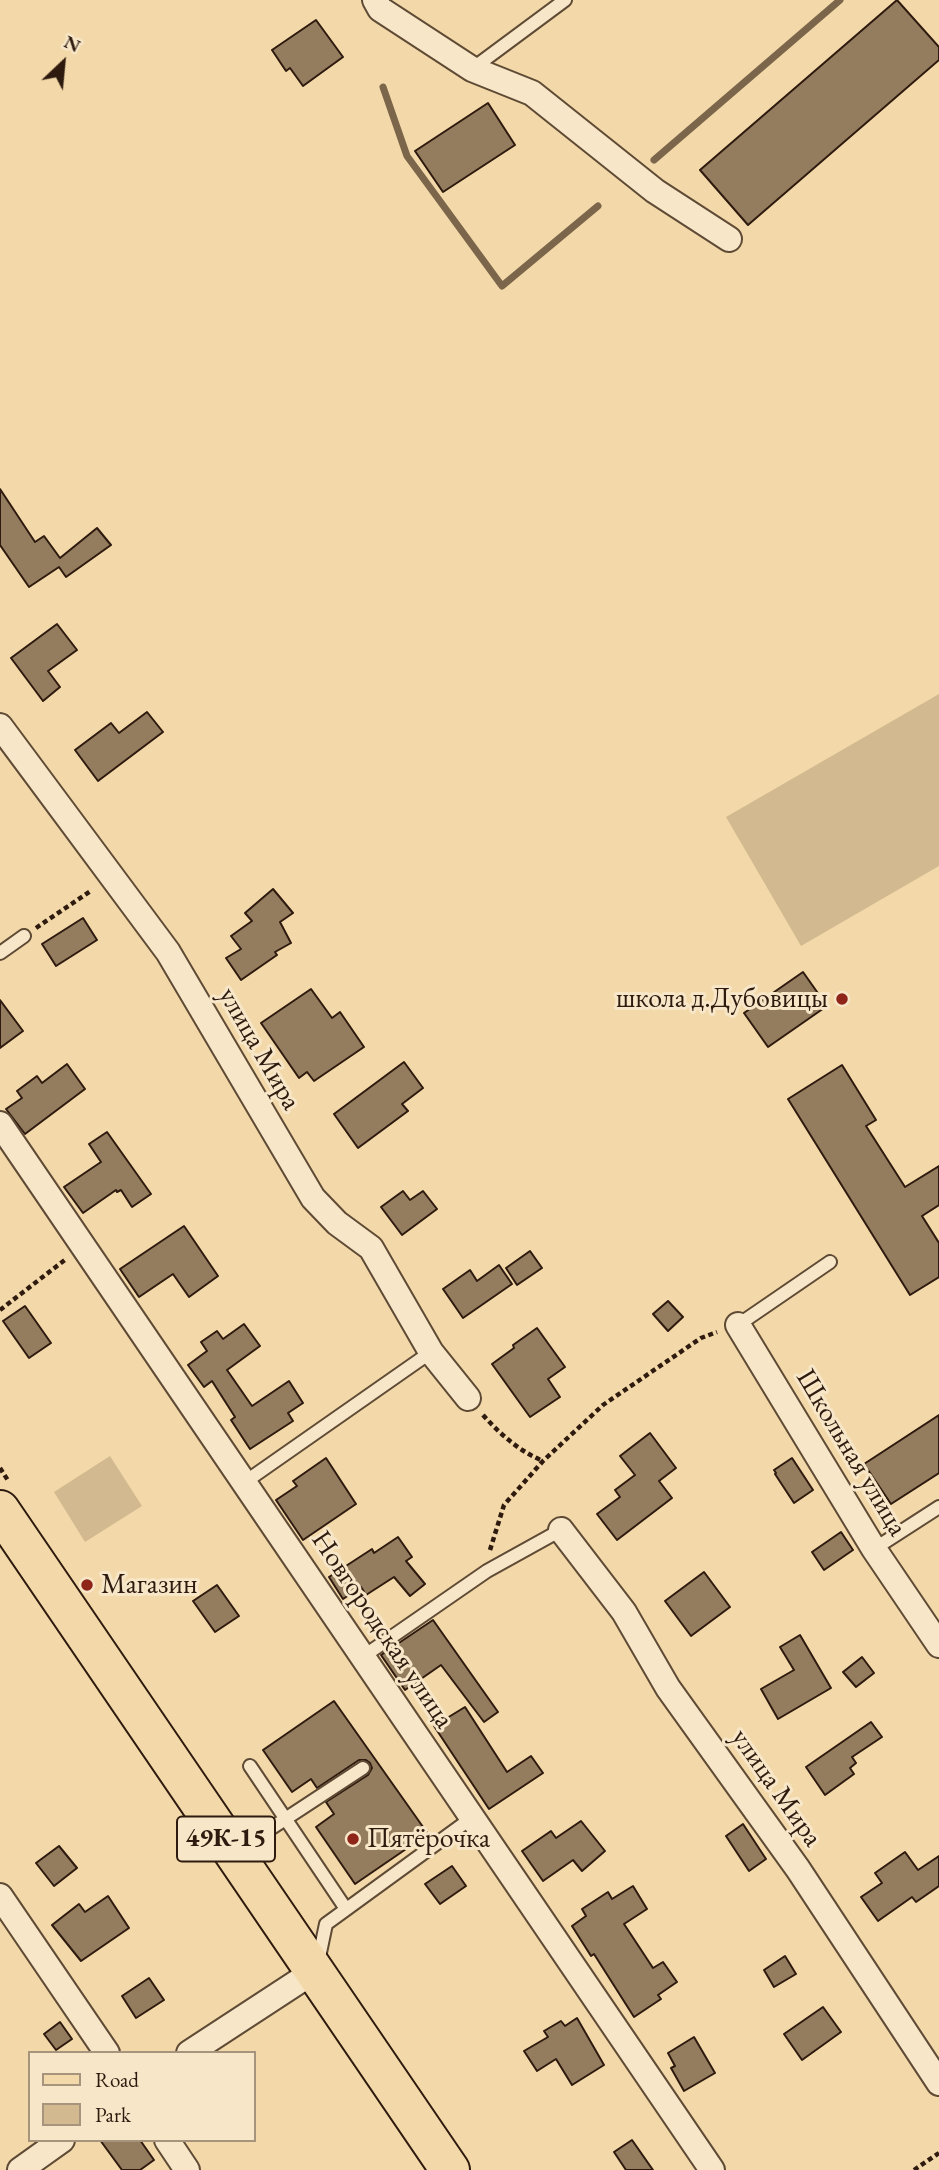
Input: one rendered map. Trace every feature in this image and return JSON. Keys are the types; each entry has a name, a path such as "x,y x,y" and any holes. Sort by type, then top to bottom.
{"main road":[{"name":"49К-15","path":"0,1510 450,2170"}],"street":[{"path":"375,0 380,9 472,69 531,93 655,191 729,239"},
{"name":"улица Мира","path":"0,726 168,952 313,1198 337,1223 371,1248 431,1352 468,1398"},
{"name":"Новгородская улица","path":"0,1124 712,2170"},
{"name":"Школьная улица","path":"727,1329 939,1645"},
{"name":"улица Мира","path":"561,1530 624,1612 668,1688 797,1869 939,2082"},
{"path":"0,1896 106,2051"},
{"path":"192,2051 316,1970"},
{"path":"20,2170 59,2142"},
{"path":"168,2142 187,2170"}],"lane":[{"path":"472,69 565,0"},
{"path":"0,953 24,936"},
{"path":"727,1329 830,1262"},
{"path":"245,1482 431,1352"},
{"path":"874,1549 939,1507"},
{"path":"364,1656 487,1571 561,1530"},
{"path":"250,1766 346,1909"},
{"path":"235,1852 363,1768"},
{"path":"316,1970 326,1924 473,1817"}],"path":[{"path":"24,936 111,877"},
{"path":"0,1310 84,1246"},
{"path":"489,1553 505,1505 543,1461 603,1405 701,1338 727,1329"},
{"path":"468,1398 499,1433 529,1455 543,1461"},
{"path":"914,2170 939,2153"}],"green space":[{"path":"939,694 939,866 801,946 726,817"},
{"path":"110,1456 142,1506 85,1542 54,1492"}],"building":[{"path":"897,0 939,47 939,60 748,225 700,170"},
{"path":"316,20 343,57 303,86 290,68 286,71 272,50"},
{"path":"488,103 515,145 443,192 415,151"},
{"path":"0,489 35,542 44,536 60,558 97,528 111,545 66,577 59,567 29,587 0,545"},
{"path":"57,624 77,650 48,671 60,687 43,701 11,658"},
{"path":"147,712 163,732 98,781 75,750 111,723 119,733"},
{"path":"273,889 293,913 280,922 291,943 275,952 277,955 241,980 226,958 241,949 231,936 252,921 245,913"},
{"path":"83,918 97,940 56,966 42,944"},
{"path":"803,972 827,1006 768,1047 744,1013"},
{"path":"311,989 332,1018 340,1012 364,1047 314,1081 307,1072 299,1078 261,1023"},
{"path":"0,1000 23,1031 0,1048"},
{"path":"404,1062 423,1088 402,1104 408,1111 358,1148 334,1114"},
{"path":"67,1064 85,1089 25,1134 6,1109 22,1098 17,1091 37,1076 42,1083"},
{"path":"842,1065 876,1120 866,1126 905,1187 939,1166 939,1205 922,1216 939,1243 939,1277 910,1295 788,1099"},
{"path":"107,1132 151,1194 132,1207 121,1190 116,1190 83,1213 64,1187 101,1162 89,1144"},
{"path":"403,1191 410,1200 423,1191 437,1209 402,1235 381,1207"},
{"path":"184,1226 218,1276 189,1297 173,1274 139,1297 120,1269"},
{"path":"530,1251 542,1268 517,1285 506,1268"},
{"path":"499,1265 512,1284 463,1318 443,1289 470,1270 477,1281"},
{"path":"668,1301 683,1317 668,1331 653,1314"},
{"path":"25,1306 51,1343 29,1358 3,1321"},
{"path":"244,1324 260,1346 227,1370 252,1406 289,1381 303,1403 288,1413 293,1421 250,1449 231,1420 235,1417 212,1381 204,1387 188,1365 207,1351 201,1342 217,1331 223,1339"},
{"path":"537,1328 565,1367 548,1379 560,1397 530,1417 492,1364"},
{"path":"939,1415 939,1473 891,1504 864,1464"},
{"path":"650,1433 676,1468 659,1481 672,1498 617,1540 597,1514 620,1497 615,1490 635,1475 620,1456"},
{"path":"326,1458 356,1504 303,1540 276,1500 297,1486 293,1481"},
{"path":"792,1458 813,1490 794,1503 774,1470"},
{"path":"841,1532 853,1550 824,1570 812,1552"},
{"path":"398,1537 412,1557 406,1561 425,1584 410,1596 394,1577 366,1595 361,1587 343,1599 329,1577 372,1549 374,1553"},
{"path":"704,1572 730,1607 691,1636 665,1601"},
{"path":"217,1585 239,1616 215,1632 193,1601"},
{"path":"433,1620 498,1712 484,1722 441,1665 405,1690 381,1655"},
{"path":"800,1635 831,1688 778,1719 761,1689 794,1670 780,1647"},
{"path":"862,1657 874,1673 856,1687 843,1672"},
{"path":"334,1701 428,1834 355,1884 316,1827 334,1814 326,1802 368,1775 372,1768 370,1763 359,1760 317,1788 311,1779 292,1792 263,1750"},
{"path":"465,1707 507,1772 531,1756 543,1773 489,1809 434,1726"},
{"path":"871,1722 882,1737 852,1757 856,1763 850,1768 854,1774 825,1795 806,1767"},
{"path":"581,1821 605,1851 582,1871 573,1860 543,1881 522,1851 551,1831 556,1838"},
{"path":"743,1824 766,1859 749,1871 726,1836"},
{"path":"59,1846 77,1868 54,1886 36,1863"},
{"path":"905,1852 918,1870 939,1856 939,1886 916,1902 912,1897 878,1921 861,1897 882,1883 875,1873"},
{"path":"452,1866 466,1886 440,1904 425,1884"},
{"path":"633,1886 647,1909 624,1924 653,1968 663,1962 677,1982 658,1995 661,1999 634,2017 594,1954 591,1956 572,1926 586,1916 582,1909 608,1892 612,1899"},
{"path":"108,1896 129,1928 81,1961 52,1925 79,1904 85,1912"},
{"path":"785,1956 796,1974 774,1987 764,1970"},
{"path":"149,1978 164,2000 136,2018 122,1996"},
{"path":"823,2007 841,2032 802,2060 784,2034"},
{"path":"577,2018 604,2065 572,2085 556,2059 537,2071 524,2051 548,2037 544,2031 561,2021 565,2026"},
{"path":"60,2022 72,2039 56,2050 44,2034"},
{"path":"694,2037 715,2073 684,2091 671,2068 675,2066 668,2053"},
{"path":"632,2140 653,2170 626,2170 614,2152"},
{"path":"101,2142 141,2142 154,2160 140,2170 122,2170"}],"waterway":[{"path":"654,160 840,0"},
{"path":"383,87 407,156 502,286 598,206"}],"place":[{"name":"школа д.Дубовицы","path":"842,999"},
{"name":"Магазин","path":"87,1585"},
{"name":"Пятёрочка","path":"353,1839"}]}
